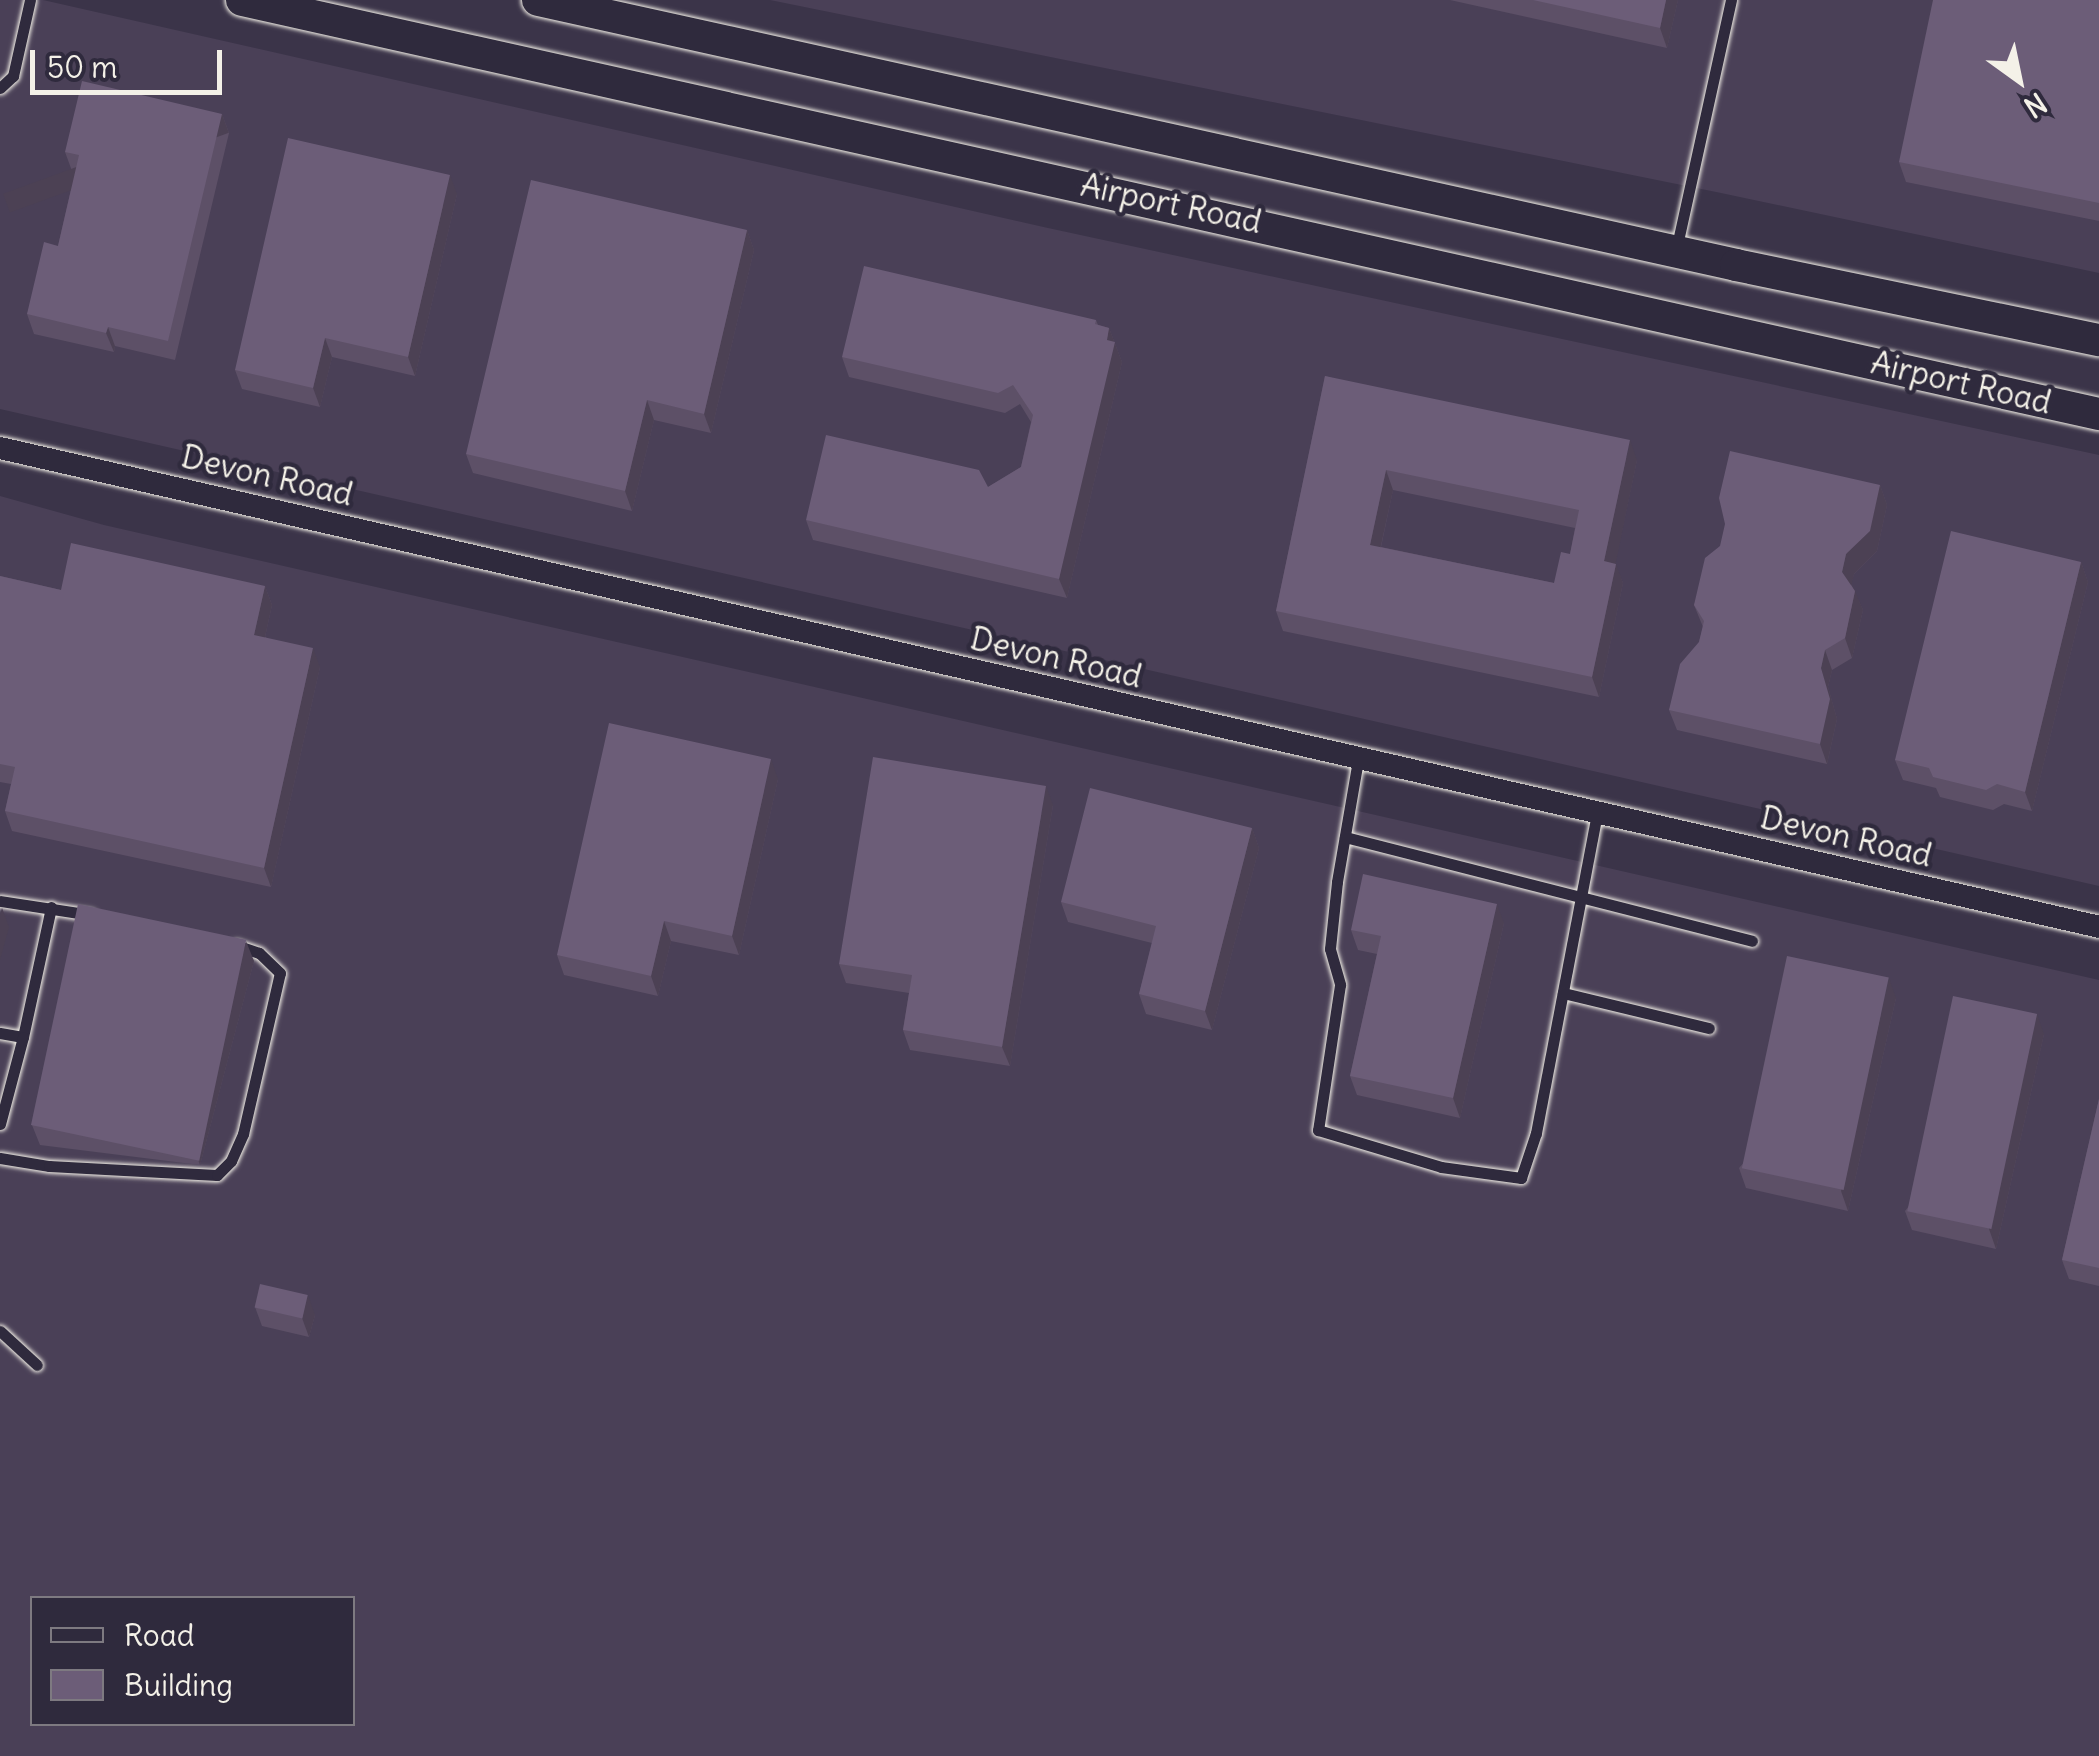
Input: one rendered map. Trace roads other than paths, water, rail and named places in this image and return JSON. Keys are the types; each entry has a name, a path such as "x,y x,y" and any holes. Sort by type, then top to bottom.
{"main road":[{"name":"Airport Road","path":"242,0 1317,236 2099,414"},
{"name":"Airport Road","path":"538,0 1676,252 2099,340"}],"street":[{"name":"Devon Road","path":"0,448 2099,927"}],"lane":[{"path":"0,88 13,76 30,0"},
{"path":"1676,252 1731,0"},
{"path":"1358,760 1330,948 1340,985 1318,1130 1441,1167 1521,1178 1536,1133 1597,814"},
{"path":"1345,838 1752,940"},
{"path":"0,901 52,906 108,918"},
{"path":"0,1124 52,906"},
{"path":"0,1158 49,1166 217,1175 231,1161 242,1134 280,973 259,953 220,942"},
{"path":"1563,993 1709,1028"},
{"path":"0,1033 23,1037"},
{"path":"0,1331 37,1365"}]}
